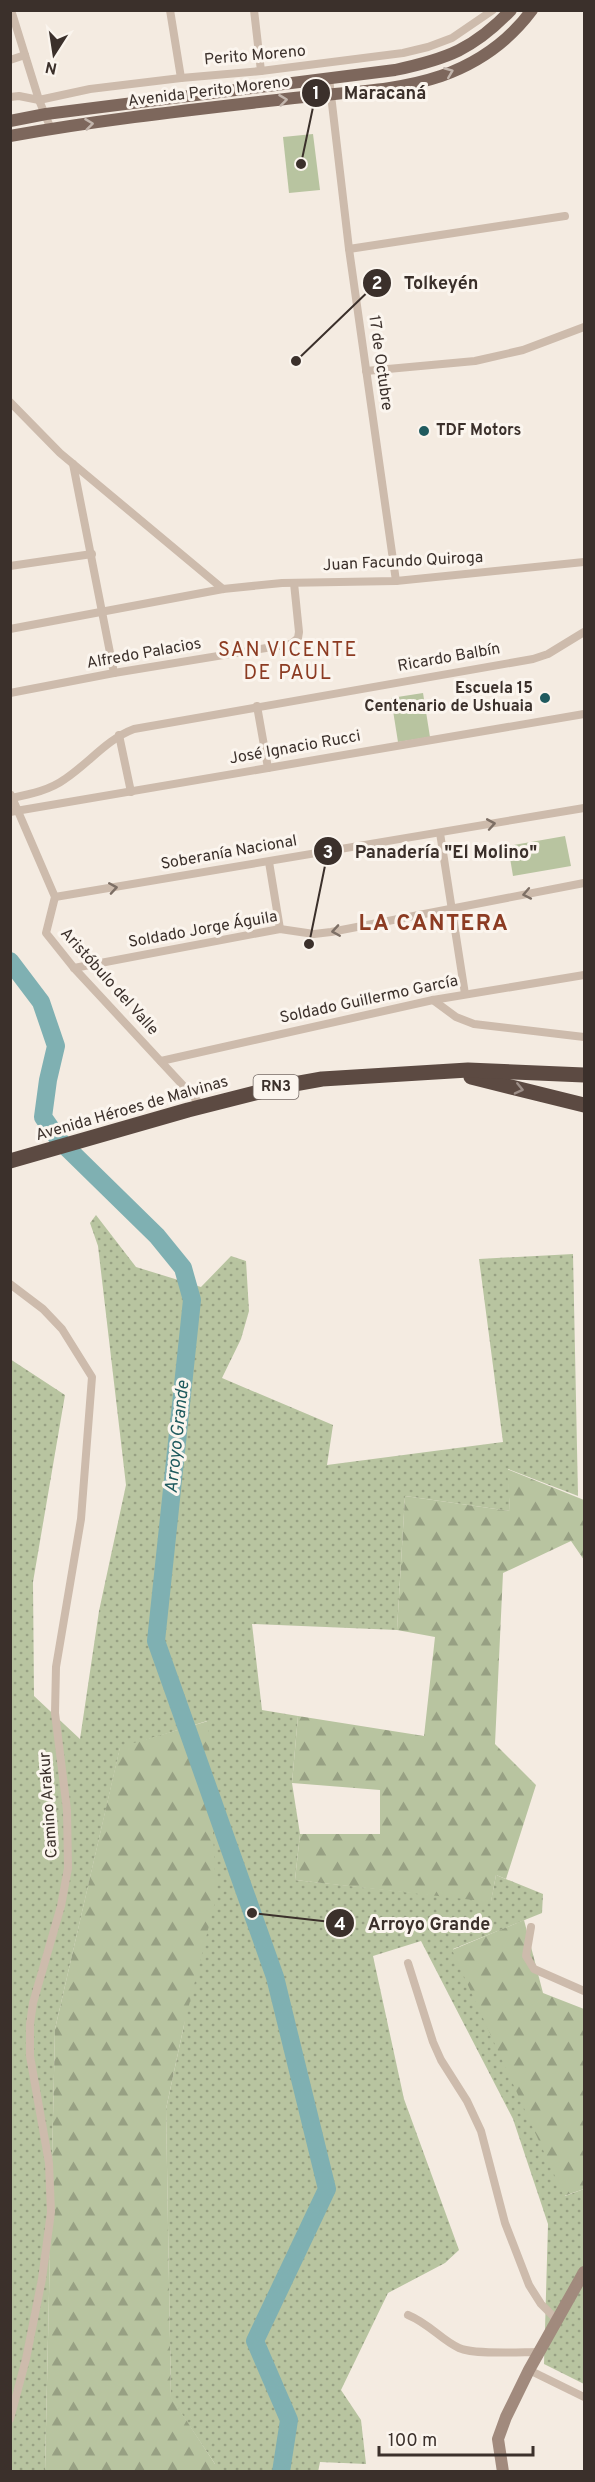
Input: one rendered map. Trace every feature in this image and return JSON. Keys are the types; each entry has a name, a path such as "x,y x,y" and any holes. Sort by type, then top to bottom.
{"highway":[{"name":"Avenida Héroes de Malvinas","path":"12,1161 116,1130 322,1078 468,1070 585,1075"},
{"name":"Avenida Héroes de Malvinas","path":"441,1072 480,1079 585,1105"}],"main road":[{"name":"Avenida Perito Moreno","path":"10,121 46,114 395,70 436,60 479,40 511,10"},
{"name":"Avenida Perito Moreno","path":"10,135 383,89 443,75 488,53 508,38 532,10"}],"street":[{"path":"11,10 39,100 51,129"},
{"path":"170,10 181,78"},
{"path":"254,10 261,71"},
{"name":"Perito Moreno","path":"10,98 19,96 39,100 90,90 181,78 341,62 428,48 471,26 493,10"},
{"path":"10,60 25,55"},
{"name":"17 de Octubre","path":"328,78 349,249 396,581"},
{"path":"349,249 565,216"},
{"path":"366,371 484,358 523,350 585,327"},
{"path":"10,402 73,464 223,589"},
{"path":"73,464 114,674"},
{"path":"10,566 92,554"},
{"name":"Juan Facundo Quiroga","path":"10,629 223,589 294,583 396,581 585,562"},
{"name":"Alfredo Palacios","path":"10,693 291,644 298,639 299,632 294,583"},
{"name":"Ricardo Balbín","path":"11,796 41,791 64,780 119,735 134,729 533,659 548,654 585,632"},
{"path":"258,706 268,768"},
{"name":"José Ignacio Rucci","path":"15,812 581,715"},
{"path":"119,735 131,792"},
{"path":"11,796 15,812 55,897"},
{"name":"Soberanía Nacional","path":"55,897 585,808"},
{"path":"440,833 465,994"},
{"path":"269,861 280,929"},
{"name":"Soldado Jorge Águila","path":"74,968 280,929 314,934 331,932 585,883"},
{"name":"Aristóbulo del Valle","path":"55,897 46,933 74,968 203,1107"},
{"name":"Soldado Guillermo García","path":"161,1061 433,1000 585,975"},
{"path":"433,1000 456,1017 474,1024 585,1037"},
{"name":"Camino Arakur","path":"10,1284 43,1309 62,1329 92,1377 81,1519 56,1667 55,1713 67,1810 68,1868 61,1906 33,2003 30,2024 30,2056 50,2163 51,2212 42,2279 26,2358 10,2419"},
{"path":"531,1927 526,1956 534,1969 585,1991"},
{"path":"408,1964 432,2043 467,2101 481,2131 505,2223 530,2285 541,2304 557,2320"},
{"path":"503,2472 498,2439 506,2417 528,2370 585,2272"},
{"path":"408,2315 421,2320 459,2348 471,2351 539,2352"},
{"path":"528,2370 585,2397"}],"green space":[{"path":"313,134 320,190 289,193 283,137"},
{"path":"423,693 430,737 398,742 391,698"},
{"path":"565,836 571,866 513,876 508,846"},
{"path":"96,1215 136,1267 201,1287 231,1256 246,1261 249,1311 241,1339 222,1378 333,1425 327,1465 503,1442 479,1259 573,1254 578,1496 508,1469 510,1511 405,1496 397,1630 252,1624 262,1710 298,1716 292,1783 300,1834 295,1880 491,1901 496,1875 543,1894 542,1913 453,1949 565,2196 584,2189 584,2384 544,2364 548,2224 513,2119 421,1941 373,1956 404,2099 459,2250 445,2263 388,2293 341,2390 361,2420 366,2464 320,2462 318,2472 215,2471 215,2464 171,2398 166,2109 184,2025 207,1721 120,1748 55,2029 45,2471 11,2471 10,1359 65,1395 33,1582 34,1696 80,1739 99,1611 126,1485 98,1246 90,1223"},
{"path":"507,1469 584,1500 584,1560 571,1541 503,1573 495,1744 536,1785 506,1879 496,1875 491,1902 295,1880 300,1834 380,1834 380,1790 292,1783 298,1716 424,1736 435,1637 397,1630 405,1496 510,1511"},
{"path":"208,1721 216,1898 184,2025 166,2109 171,2397 215,2464 215,2471 45,2472 55,2029 120,1747"},
{"path":"524,1920 543,1993 584,2009 584,2189 564,2196 452,1950"}],"waterway":[{"name":"Arroyo Grande","path":"10,961 41,1002 56,1046 43,1117 59,1140 157,1236 183,1268 192,1300 156,1641 275,1977 327,2189 255,2341 289,2420 281,2472"}],"place":[{"name":"Maracaná","path":"301,164"},
{"name":"Tolkeyén","path":"296,361"},
{"name":"TDF Motors","path":"424,431"},
{"name":"Escuela 15 Centenario de Ushuaia","path":"545,698"},
{"name":"Panadería \"El Molino\"","path":"309,944"},
{"name":"Arroyo Grande","path":"252,1913"}],"district":[{"name":"SAN VICENTE DE PAUL","path":"288,662"},
{"name":"LA CANTERA","path":"434,924"}]}
